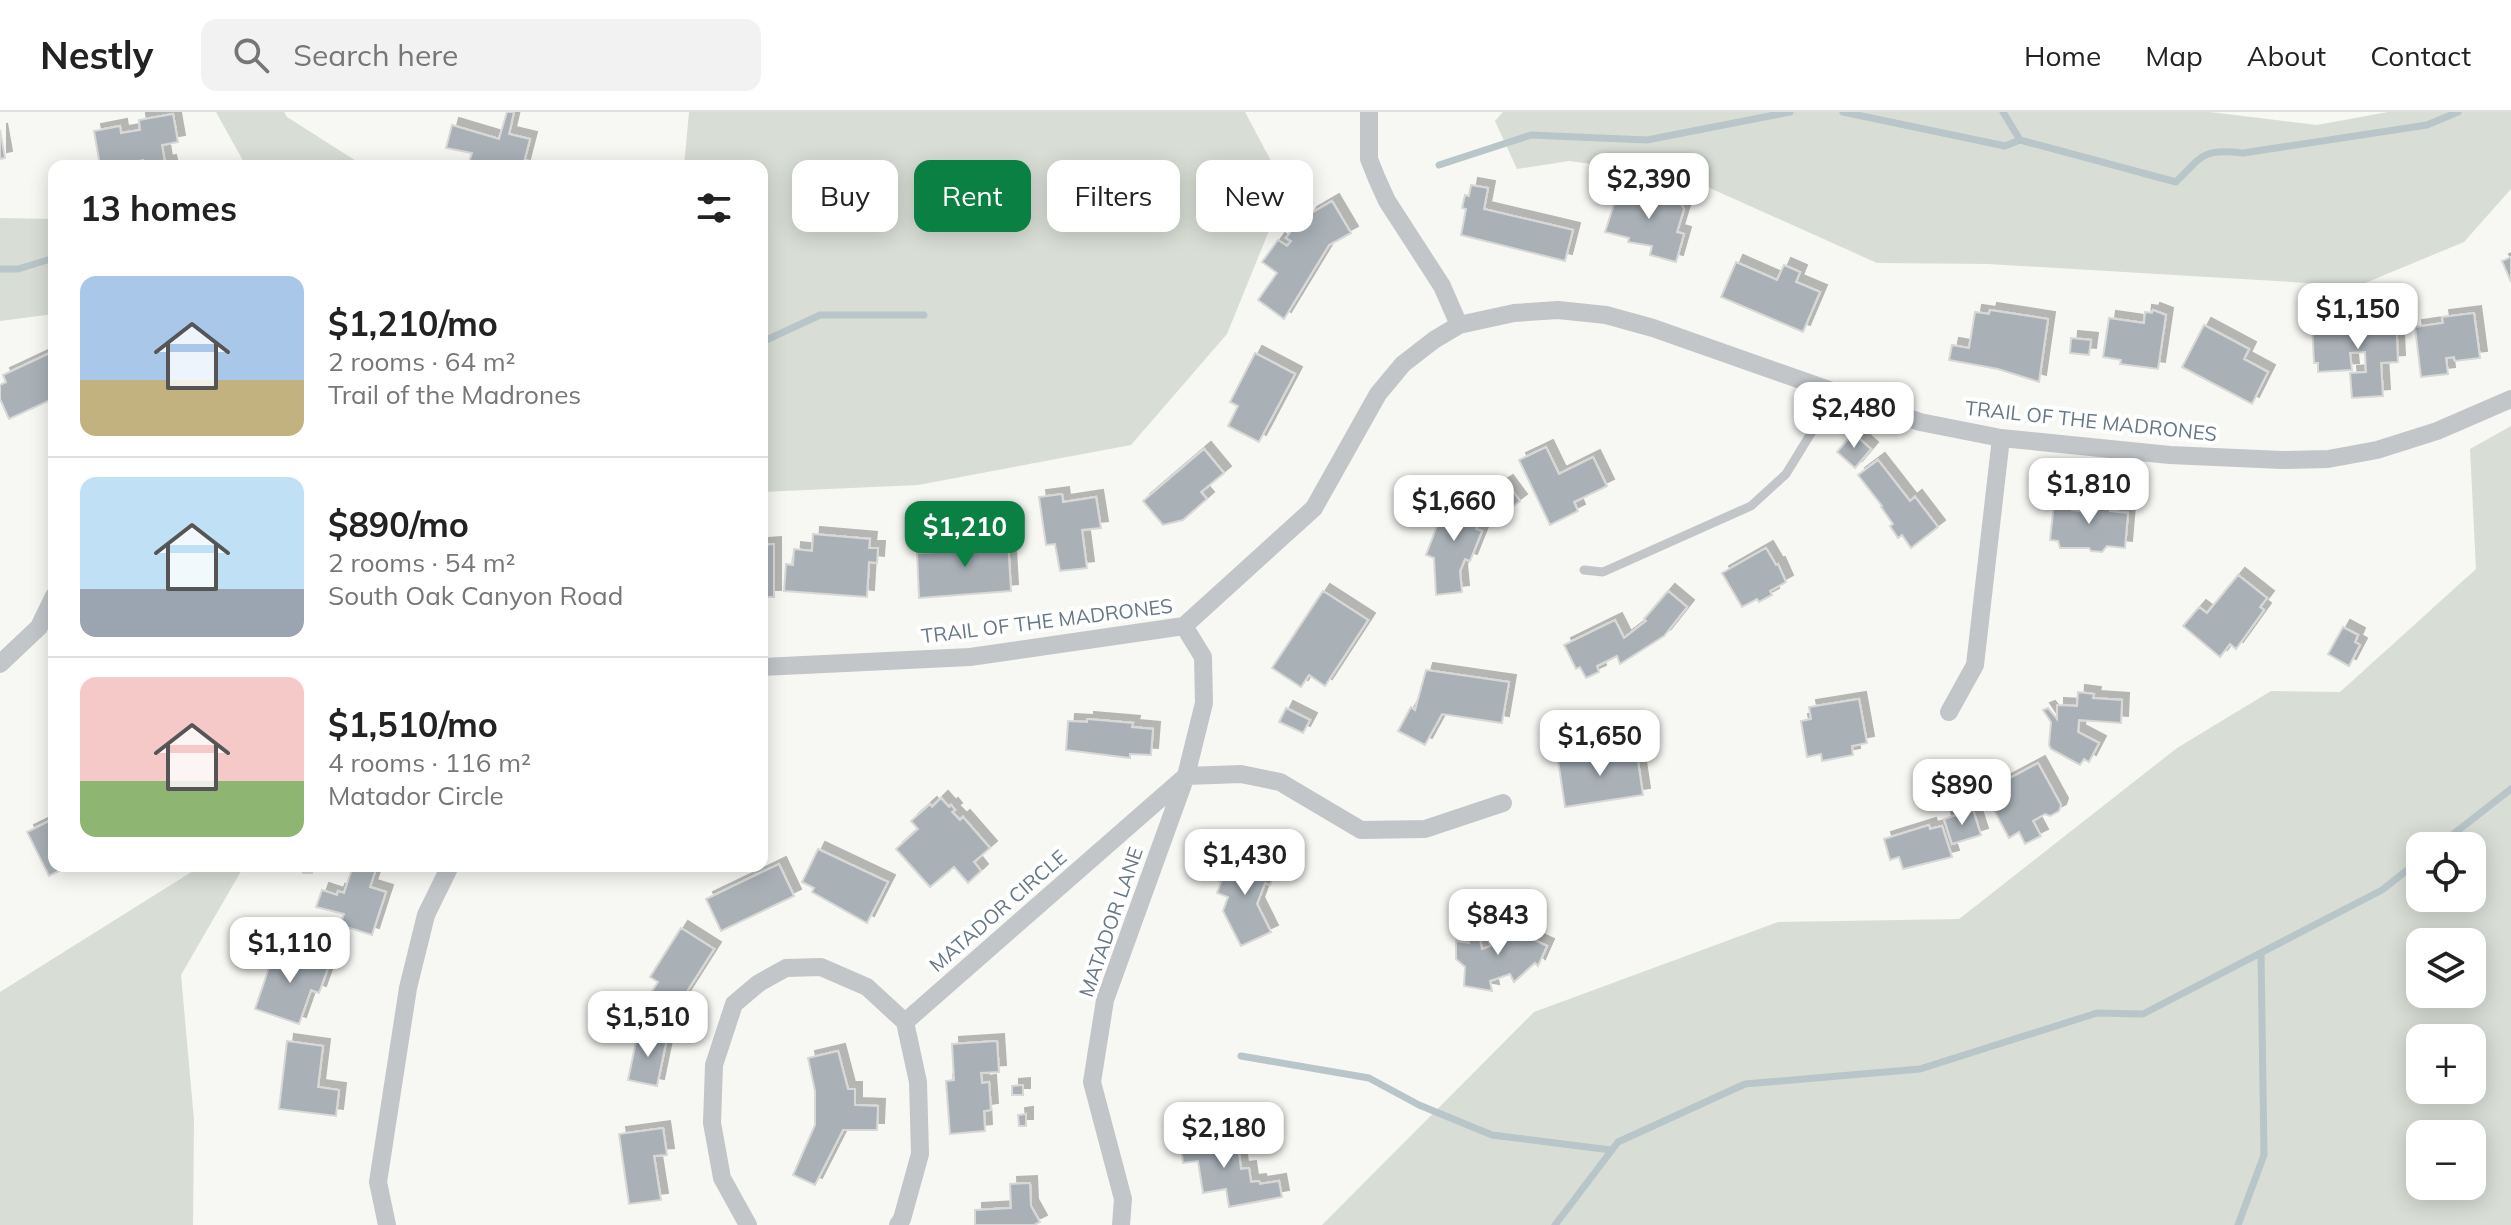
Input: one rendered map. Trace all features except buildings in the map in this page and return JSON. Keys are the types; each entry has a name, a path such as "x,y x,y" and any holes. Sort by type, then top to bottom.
{"street":[{"path":"1369,112 1369,159 1377,179 1387,201 1442,286 1459,325"},
{"name":"TRAIL OF THE MADRONES","path":"768,667 970,657 1184,626 1314,508 1378,394 1403,364 1459,325 1514,313 1558,310 1606,315 1653,328 1920,422 2001,438 2170,455 2328,459 2377,450 2437,431 2511,399"},
{"path":"1949,712 1975,665 2001,438"},
{"path":"0,664 39,627 48,608"},
{"name":"MATADOR LANE","path":"1121,1225 1123,1199 1092,1082 1105,1000 1186,776 1204,703 1203,657 1184,626"},
{"path":"1186,776 1241,774 1280,782 1361,830 1425,829 1503,803"},
{"name":"MATADOR LANE","path":"1121,834 1186,776"},
{"name":"MATADOR CIRCLE","path":"905,1022 1121,834"},
{"path":"387,1225 378,1182 408,988 426,915 447,872"},
{"path":"748,1225 722,1178 712,1123 714,1065 734,1004 759,983 786,968 821,967 867,987 905,1022 918,1082 920,1154 898,1225"}],"lane":[{"path":"1584,570 1603,572 1751,506 1786,474 1835,394"}],"shaded area":[{"path":"216,112 284,112 287,117 355,160 243,160"},
{"path":"689,112 1245,112 1271,160 1196,160 1196,232 1269,232 1227,334 1131,445 918,485 768,492 768,160 685,160"},
{"path":"1503,112 2210,112 2317,125 2388,112 2511,112 2511,189 2464,242 2358,286 1988,264 1877,263 1683,176 1569,161 1517,169 1495,121"},
{"path":"0,218 48,219 48,315 0,321"},
{"path":"2511,426 2511,1225 1322,1225 1534,1012 1778,922 1959,919 2177,748 2271,691 2340,692 2476,569 2470,449"},
{"path":"191,872 241,872 181,975 194,1120 193,1225 0,1225 0,992"}],"waterway":[{"path":"1439,165 1531,135 1647,140 1790,112"},
{"path":"1843,112 2005,146 2020,140"},
{"path":"2003,112 2020,140 2176,182 2211,153 2243,153 2427,125 2458,112"},
{"path":"0,269 18,269 48,260"},
{"path":"768,339 820,315 924,315"},
{"path":"2456,832 2511,789"},
{"path":"1555,1225 1618,1142 1745,1084 1920,1069 2097,1013 2143,1014 2382,890 2406,871"},
{"path":"2238,1225 2264,1155 2261,953"},
{"path":"1241,1056 1369,1078 1419,1105 1492,1135 1611,1150"}]}
